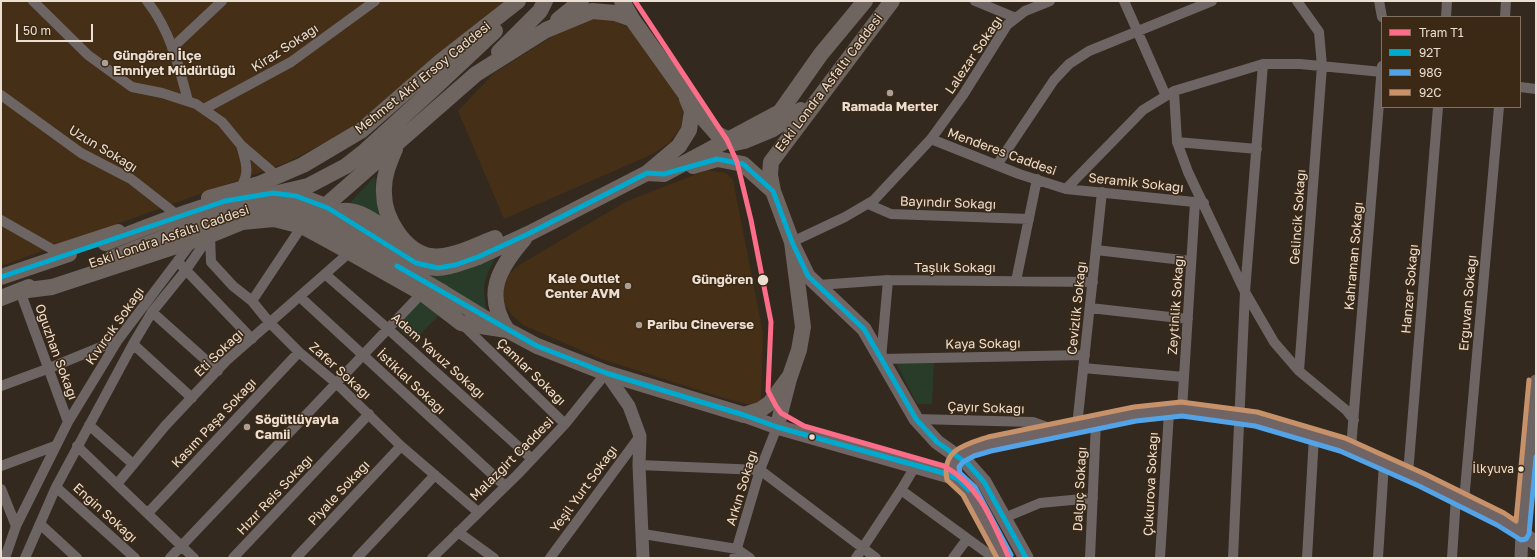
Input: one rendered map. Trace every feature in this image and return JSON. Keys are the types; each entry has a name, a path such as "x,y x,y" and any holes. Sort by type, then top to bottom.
{"main road":[{"name":"Mehmet Akif Ersoy Caddesi","path":"52,257 172,211 259,184 276,175 303,165 362,130 440,62 518,1"},
{"path":"273,193 308,186 346,166 432,90 511,15 523,1"},
{"path":"302,226 476,74 540,11 545,1"},
{"path":"476,74 546,30 581,1"},
{"path":"622,1 632,19 712,129 727,140 735,143 744,141 773,129 808,104 832,81"},
{"name":"Eski Londra Asfaltı Caddesi","path":"664,174 780,112 821,54 865,1"},
{"name":"Eski Londra Asfaltı Caddesi","path":"773,192 770,176 771,162 892,1"},
{"path":"546,30 592,11 615,13 632,19"},
{"name":"Eski Londra Asfaltı Caddesi","path":"1,277 52,257 105,244 225,201 253,195 273,193 296,196 328,208 421,265 438,268 456,265 478,257 528,234 647,173 680,146 689,130 692,111 682,89"},
{"path":"396,145 386,169 384,194 389,215 397,231 409,246"},
{"path":"647,173 664,174 717,158 743,164 773,192 792,242 808,276 864,329 916,419 937,442 968,464 984,482 1026,558"},
{"path":"274,219 264,206 267,197 303,165"},
{"name":"Eski Londra Asfaltı Caddesi","path":"1,298 49,278 112,258 177,232 237,211 253,207 275,207 295,211 316,218 537,346 606,373 744,414"},
{"path":"335,244 325,231 325,225 328,217 344,209 364,216 409,246 430,256 451,254 509,233 528,234"},
{"path":"20,291 52,287 194,240 242,222 274,219 302,226 350,252 422,293 461,323 507,330"},
{"path":"507,330 498,316 494,298 497,279 509,256 528,234"},
{"path":"777,427 790,376 799,350 803,327 792,242"},
{"path":"744,414 760,410 770,403 790,376"},
{"path":"953,477 952,465 958,457 971,450 989,444 1055,430 1134,414 1176,410 1240,417 1256,419 1351,448 1529,533 1536,543"},
{"path":"744,414 777,427 916,464 953,477 962,483 969,491 1005,558"}],"street":[{"path":"34,1 88,55 132,87 162,93 196,104 222,122 241,145 276,175"},
{"path":"147,1 157,14 176,57 188,101"},
{"path":"172,48 222,1"},
{"name":"Kiraz Sokağı","path":"204,109 291,62 375,1"},
{"path":"976,1 1016,18"},
{"name":"Lalezar Sokağı","path":"792,242 874,200 931,139 963,95 1007,25 1025,11 1050,1"},
{"path":"1124,1 1137,31 1170,94 1177,142 1200,203 1245,292 1274,342 1299,370 1346,410 1354,420"},
{"path":"996,165 1054,80 1069,64 1089,51 1212,1"},
{"name":"Gelincik Sokağı","path":"1297,1 1319,32 1322,66 1299,370"},
{"path":"1379,1 1382,16"},
{"path":"1446,16 1447,1"},
{"path":"1505,16 1506,1"},
{"path":"1233,558 1245,292 1257,149 1262,64"},
{"name":"Menderes Caddesi","path":"931,139 996,165 1066,189 1143,110 1170,94 1262,64 1300,64 1381,72"},
{"name":"Kahraman Sokağı","path":"1351,448 1381,84"},
{"path":"1521,87 1536,89"},
{"name":"Uzun Sokağı","path":"1,95 81,153 131,179 172,211"},
{"name":"Hanzer Sokağı","path":"1408,474 1438,108"},
{"name":"Erguvan Sokağı","path":"1452,558 1460,499 1498,108"},
{"path":"1177,142 1257,149"},
{"name":"Kıvırcık Sokağı","path":"5,558 16,526 68,422 118,340 177,261 220,209 240,189 247,176 246,163 241,145"},
{"path":"1016,281 1037,179"},
{"name":"Seramik Sokağı","path":"1066,189 1200,203"},
{"name":"Cevizlik Sokağı","path":"1077,426 1102,192"},
{"name":"Zeytinlik Sokağı","path":"1176,410 1184,377 1191,261 1200,203"},
{"name":"Bayındır Sokağı","path":"868,204 891,214 1029,219"},
{"path":"1,220 52,257"},
{"path":"252,301 302,226"},
{"name":"Kıvırcık Sokağı","path":"25,558 56,487 133,344 152,312 186,270 210,234"},
{"name":"Zafer Sokağı","path":"210,234 211,262 233,286 252,301 269,322 299,352 336,383 401,446 478,512"},
{"path":"1096,250 1191,261"},
{"name":"Eti Sokağı","path":"117,484 133,464 218,371 269,322 300,297 350,252"},
{"path":"177,261 252,339"},
{"name":"Adem Yavuz Sokağı","path":"325,274 532,459"},
{"path":"881,359 888,280"},
{"name":"Taşlık Sokağı","path":"818,285 888,280 1093,282"},
{"name":"Oğuzhan Sokağı","path":"20,291 47,369 68,422"},
{"path":"170,558 387,328 422,293"},
{"name":"İstiklal Sokağı","path":"300,297 505,486"},
{"path":"1090,308 1188,319"},
{"path":"152,312 218,371"},
{"name":"Çamlar Sokağı","path":"461,323 565,424"},
{"path":"1,386 118,340"},
{"path":"133,344 192,398"},
{"name":"Kasım Paşa Sokağı","path":"148,513 299,352"},
{"name":"Kaya Sokağı","path":"881,359 1085,355"},
{"path":"1083,368 1184,377"},
{"path":"606,373 629,406 640,436 639,465 643,558"},
{"name":"Malazgirt Caddesi","path":"432,558 532,459 565,424 606,373"},
{"path":"1522,558 1529,533 1536,381"},
{"name":"Çukurova Sokağı","path":"1160,558 1176,410"},
{"name":"Hızır Reis Sokağı","path":"233,558 369,414"},
{"name":"Çayır Sokağı","path":"916,419 1033,422 1055,430"},
{"name":"Dalgıç Sokağı","path":"1090,558 1096,422"},
{"path":"89,425 133,464"},
{"name":"Arkın Sokağı","path":"736,553 760,470 777,427"},
{"name":"Yeşil Yurt Sokağı","path":"550,558 640,436"},
{"path":"1307,558 1314,436"},
{"path":"1,466 56,446"},
{"path":"77,446 194,558"},
{"name":"Piyale Sokağı","path":"296,558 401,446"},
{"path":"1378,558 1384,463"},
{"path":"856,558 901,490 916,464"},
{"path":"639,465 760,470 876,558"},
{"path":"357,558 435,475"},
{"name":"Engin Sokağı","path":"56,487 135,558"},
{"path":"1,489 16,526"},
{"path":"901,490 994,558"},
{"path":"1004,518 1040,503 1093,498"},
{"path":"40,524 77,558"},
{"path":"458,532 494,558"},
{"path":"643,534 736,553 750,558"},
{"path":"953,558 967,539"}],"shaded area":[{"path":"1,1 505,1 357,126 286,163 1,266"},
{"path":"587,19 613,20 631,29 679,97 683,110 681,127 670,142 653,154 504,219 458,111 494,73 572,24"},
{"name":"Kale Outlet Center AVM","path":"707,170 726,173 733,180 763,333 761,402 751,405 727,399 601,359 523,325 511,314 503,302 502,287 507,275 521,264 627,201"}],"green space":[{"path":"375,176 377,199 384,220 360,205 349,204"},
{"path":"497,256 486,277 484,298 488,315 413,270"},
{"path":"420,301 440,314 413,342 394,325"},
{"path":"896,363 934,363 932,404 917,404"}],"tram line":[{"name":"T1","path":"635,1 727,140 737,162 751,220 771,322 768,391 776,406 781,413 804,426 944,466 957,474 984,506 1009,558"}],"transit line":[{"name":"92T","path":"1,277 225,201 273,193 296,196 328,208 416,263 438,268 455,265 478,257 528,234 647,173 664,174 717,159 743,164 773,191 792,242 808,276 864,329 916,419 937,442 968,464 984,482 1026,558"},
{"name":"92T","path":"397,266 537,346 606,373 744,415 777,427 940,472 958,479 969,490"},
{"name":"92C","path":"997,558 963,495 947,480 946,470 948,462 951,455 956,450 988,437 1134,407 1181,402 1257,412 1345,438 1425,474 1504,513 1516,521 1529,380"},
{"name":"98G","path":"1011,555 975,487 960,473 959,467 963,462 974,456 991,451 1136,421 1182,416 1255,426 1340,451 1419,486 1497,525 1521,540 1526,539 1529,534 1536,457"}],"place":[{"name":"Güngören İlçe Emniyet Müdürlüğü","path":"105,63"},
{"name":"Ramada Merter","path":"890,93"},
{"name":"Güngören","path":"763,280"},
{"name":"Kale Outlet Center AVM","path":"628,286"},
{"name":"Paribu Cineverse","path":"639,325"},
{"name":"Söğütlüyayla Camii","path":"247,427"},
{"name":"İlkyuva","path":"1521,469"}]}
